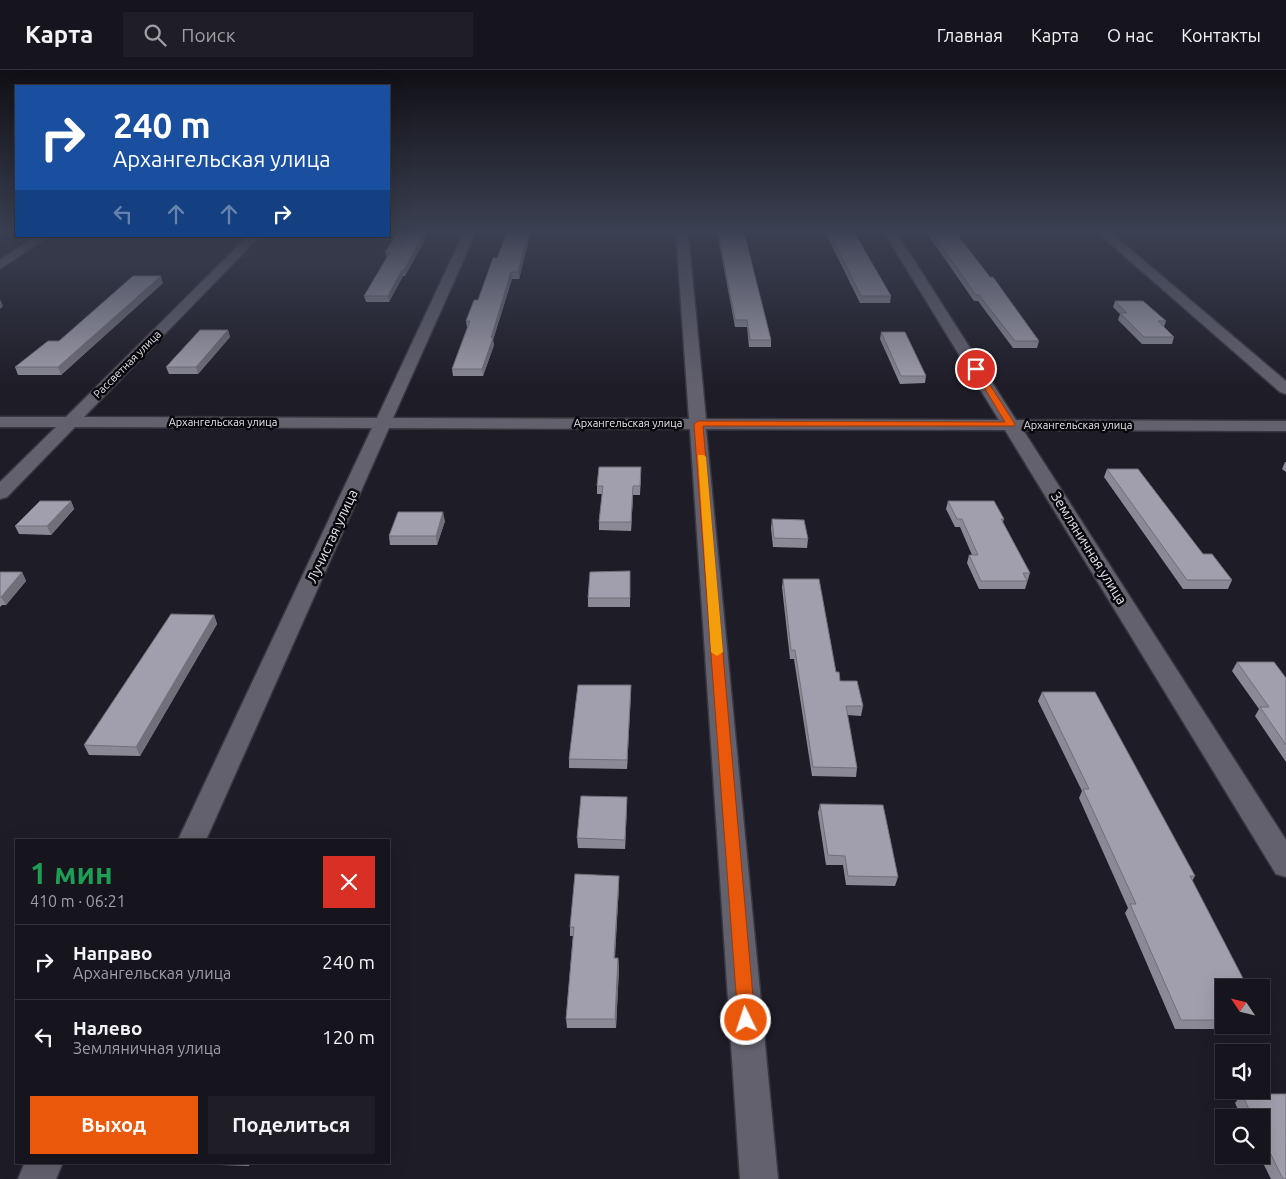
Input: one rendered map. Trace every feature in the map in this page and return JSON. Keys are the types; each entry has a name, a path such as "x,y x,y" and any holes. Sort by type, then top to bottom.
{"street":[{"name":"Рассветная улица","path":"0,493 208,284"},
{"name":"Лучистая улица","path":"192,839 447,284"},
{"path":"686,284 759,1179"},
{"name":"Земляничная улица","path":"923,284 1286,866"},
{"path":"1163,284 1286,389"},
{"name":"Архангельская улица","path":"0,422 1286,426"},
{"path":"37,1179 43,1164"}],"building":[{"path":"124,284 152,284 58,367 15,367 48,341 59,341"},
{"path":"371,284 395,284 388,296 364,296"},
{"path":"484,284 507,284 491,338 493,338 482,369 452,369 470,321 466,321 474,300 478,300"},
{"path":"728,284 757,284 771,340 750,340 747,320 735,320"},
{"path":"855,284 884,284 891,296 861,296"},
{"path":"968,284 998,284 1039,341 1015,341 979,295 976,295"},
{"path":"1115,301 1143,301 1166,321 1158,321 1174,337 1144,337 1120,313 1127,313"},
{"path":"200,330 228,330 196,367 166,367"},
{"path":"881,332 905,332 926,376 901,376"},
{"path":"599,467 641,467 640,486 633,486 631,522 599,522 603,486 597,486"},
{"path":"1107,469 1138,469 1203,554 1212,554 1232,580 1187,580"},
{"path":"40,501 71,501 47,526 15,526"},
{"path":"948,501 994,501 1004,519 1001,519 1030,573 1023,573 1027,581 981,581 969,555 978,555 962,519 957,519"},
{"path":"398,512 443,512 436,536 389,536"},
{"path":"772,519 804,520 808,539 774,538"},
{"path":"630,571 630,598 588,598 590,572"},
{"path":"0,572 22,572 1,597 0,597"},
{"path":"783,579 819,579 836,672 839,672 840,681 857,681 863,706 846,706 857,768 813,767 795,650 791,650"},
{"path":"171,614 214,615 136,747 84,745"},
{"path":"1237,662 1274,662 1286,678 1286,745 1260,707 1269,707"},
{"path":"578,685 631,685 627,760 569,759"},
{"path":"1042,692 1095,692 1195,876 1190,876 1243,979 1215,979 1215,1020 1181,1020 1130,904 1136,904 1083,789 1089,789"},
{"path":"581,796 627,797 625,840 577,838"},
{"path":"820,804 883,805 898,877 848,876 845,856 828,855"},
{"path":"575,874 619,876 614,958 618,958 615,1019 566,1019 574,927 570,927"},
{"path":"1270,1094 1286,1094 1286,1179 1283,1179 1270,1152 1270,1109 1249,1109 1244,1099 1270,1099"}],"slow traffic":[{"path":"701,457 717,652"}],"route":[{"path":"746,1020 698,424 1011,424 976,369"}]}
